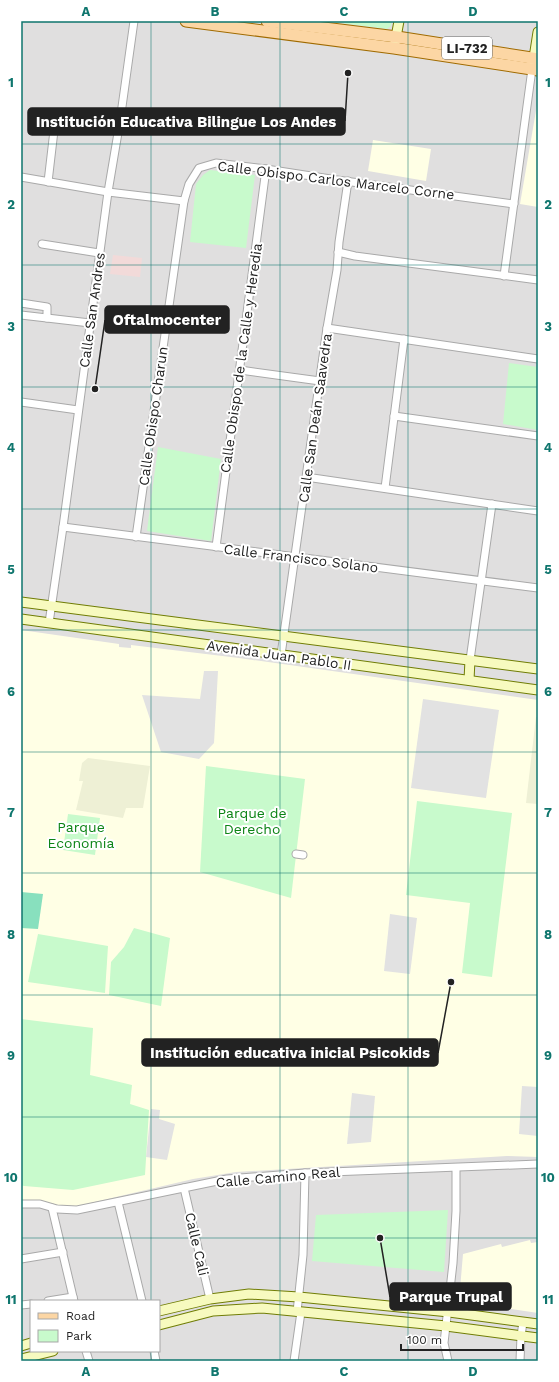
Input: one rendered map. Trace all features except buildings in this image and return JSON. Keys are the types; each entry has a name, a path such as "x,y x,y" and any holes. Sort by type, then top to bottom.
{"main road":[{"name":"LI-732","path":"186,21 394,48 536,64"},
{"name":"LI-732","path":"267,21 312,24 396,37 536,64"},
{"path":"394,48 399,21"},
{"path":"536,64 538,32"},
{"name":"Avenida Juan Pablo II","path":"21,602 538,669"},
{"name":"Avenida Juan Pablo II","path":"21,619 538,690"},
{"path":"468,680 470,660"},
{"path":"160,1311 210,1299 249,1294 299,1297 449,1312 538,1324"},
{"path":"160,1325 213,1312 262,1308 446,1326 538,1338"},
{"path":"21,1357 48,1352"}],"street":[{"name":"Calle San Andres","path":"49,623 99,253 134,21"},
{"path":"504,276 536,64"},
{"path":"48,182 56,122 62,114 120,121"},
{"name":"Calle Obispo Carlos Marcelo Corne","path":"184,201 189,184 199,168 216,163 514,204"},
{"name":"Calle Obispo de la Calle y Heredia","path":"216,547 266,169"},
{"path":"21,177 108,192 184,201"},
{"name":"Calle San Deán Saavedra","path":"281,655 327,328 337,270 338,252 348,181"},
{"name":"Calle Obispo Charun","path":"136,537 184,201"},
{"path":"42,244 99,253"},
{"path":"338,252 355,256 538,280"},
{"path":"21,304 47,307 47,318"},
{"path":"21,315 90,323"},
{"path":"327,328 538,359"},
{"path":"385,488 404,339"},
{"path":"240,370 320,381"},
{"path":"21,402 78,410"},
{"path":"394,416 538,436"},
{"path":"306,477 538,511"},
{"path":"470,660 492,504"},
{"name":"Calle Francisco Solano","path":"63,527 538,588"},
{"name":"Calle Camino Real","path":"21,1204 40,1204 52,1208 77,1210 227,1179 305,1173 538,1164"},
{"path":"448,1361 444,1343 449,1312 456,1211 456,1168"},
{"path":"294,1361 303,1248 305,1173"},
{"name":"Calle Cali","path":"184,1188 210,1299"},
{"path":"118,1202 142,1300"},
{"path":"52,1208 74,1299 61,1300"},
{"path":"21,1258 63,1252"},
{"path":"520,1361 523,1322"}],"shaded area":[{"path":"21,21 538,21 538,1361 21,1361"},
{"path":"538,99 538,207 520,204"},
{"path":"373,140 431,149 426,181 368,171"},
{"path":"113,255 142,258 140,277 110,274"},
{"path":"21,630 119,644 119,647 131,648 131,645 239,658 538,700 538,1157 507,1156 236,1172 193,1179 69,1208 34,1200 21,1202"},
{"path":"204,671 218,671 214,743 199,759 161,752 142,695 200,699"},
{"path":"423,699 499,710 486,798 411,788"},
{"path":"536,717 538,717 538,804 526,803"},
{"path":"88,758 150,766 143,808 126,808 123,818 76,810 83,781 79,781 82,763"},
{"path":"390,914 417,918 410,974 384,971"},
{"path":"522,1086 538,1087 538,1136 519,1134"},
{"path":"352,1093 375,1096 371,1142 347,1144"},
{"path":"151,1109 160,1110 159,1119 175,1124 167,1160 146,1157"},
{"path":"530,1240 531,1243 538,1242 538,1313 459,1301 463,1254 501,1244 502,1247"}],"green space":[{"path":"333,21 392,21 391,26 387,29"},
{"path":"210,170 255,175 246,248 190,242 196,184 203,175"},
{"path":"509,363 538,367 538,430 503,424"},
{"path":"158,447 221,459 211,541 147,531"},
{"name":"Parque de Derecho","path":"206,766 305,779 291,898 200,872"},
{"path":"417,801 512,813 492,977 462,973 470,903 406,895"},
{"name":"Parque Economía","path":"68,814 100,818 95,855 63,850"},
{"path":"21,892 43,894 38,929 21,928"},
{"path":"134,928 170,938 161,1006 109,995 111,962 124,947"},
{"path":"38,934 108,946 105,993 28,982"},
{"path":"21,1019 93,1028 90,1075 132,1085 130,1104 149,1110 145,1175 73,1190 21,1185"},
{"path":"448,1210 444,1272 312,1261 316,1215"}],"place":[{"name":"Institución Educativa Bilingue Los Andes","path":"348,73"},
{"name":"Oftalmocenter","path":"95,389"},
{"name":"Institución educativa inicial Psicokids","path":"451,982"},
{"name":"Parque Trupal","path":"380,1238"}]}
